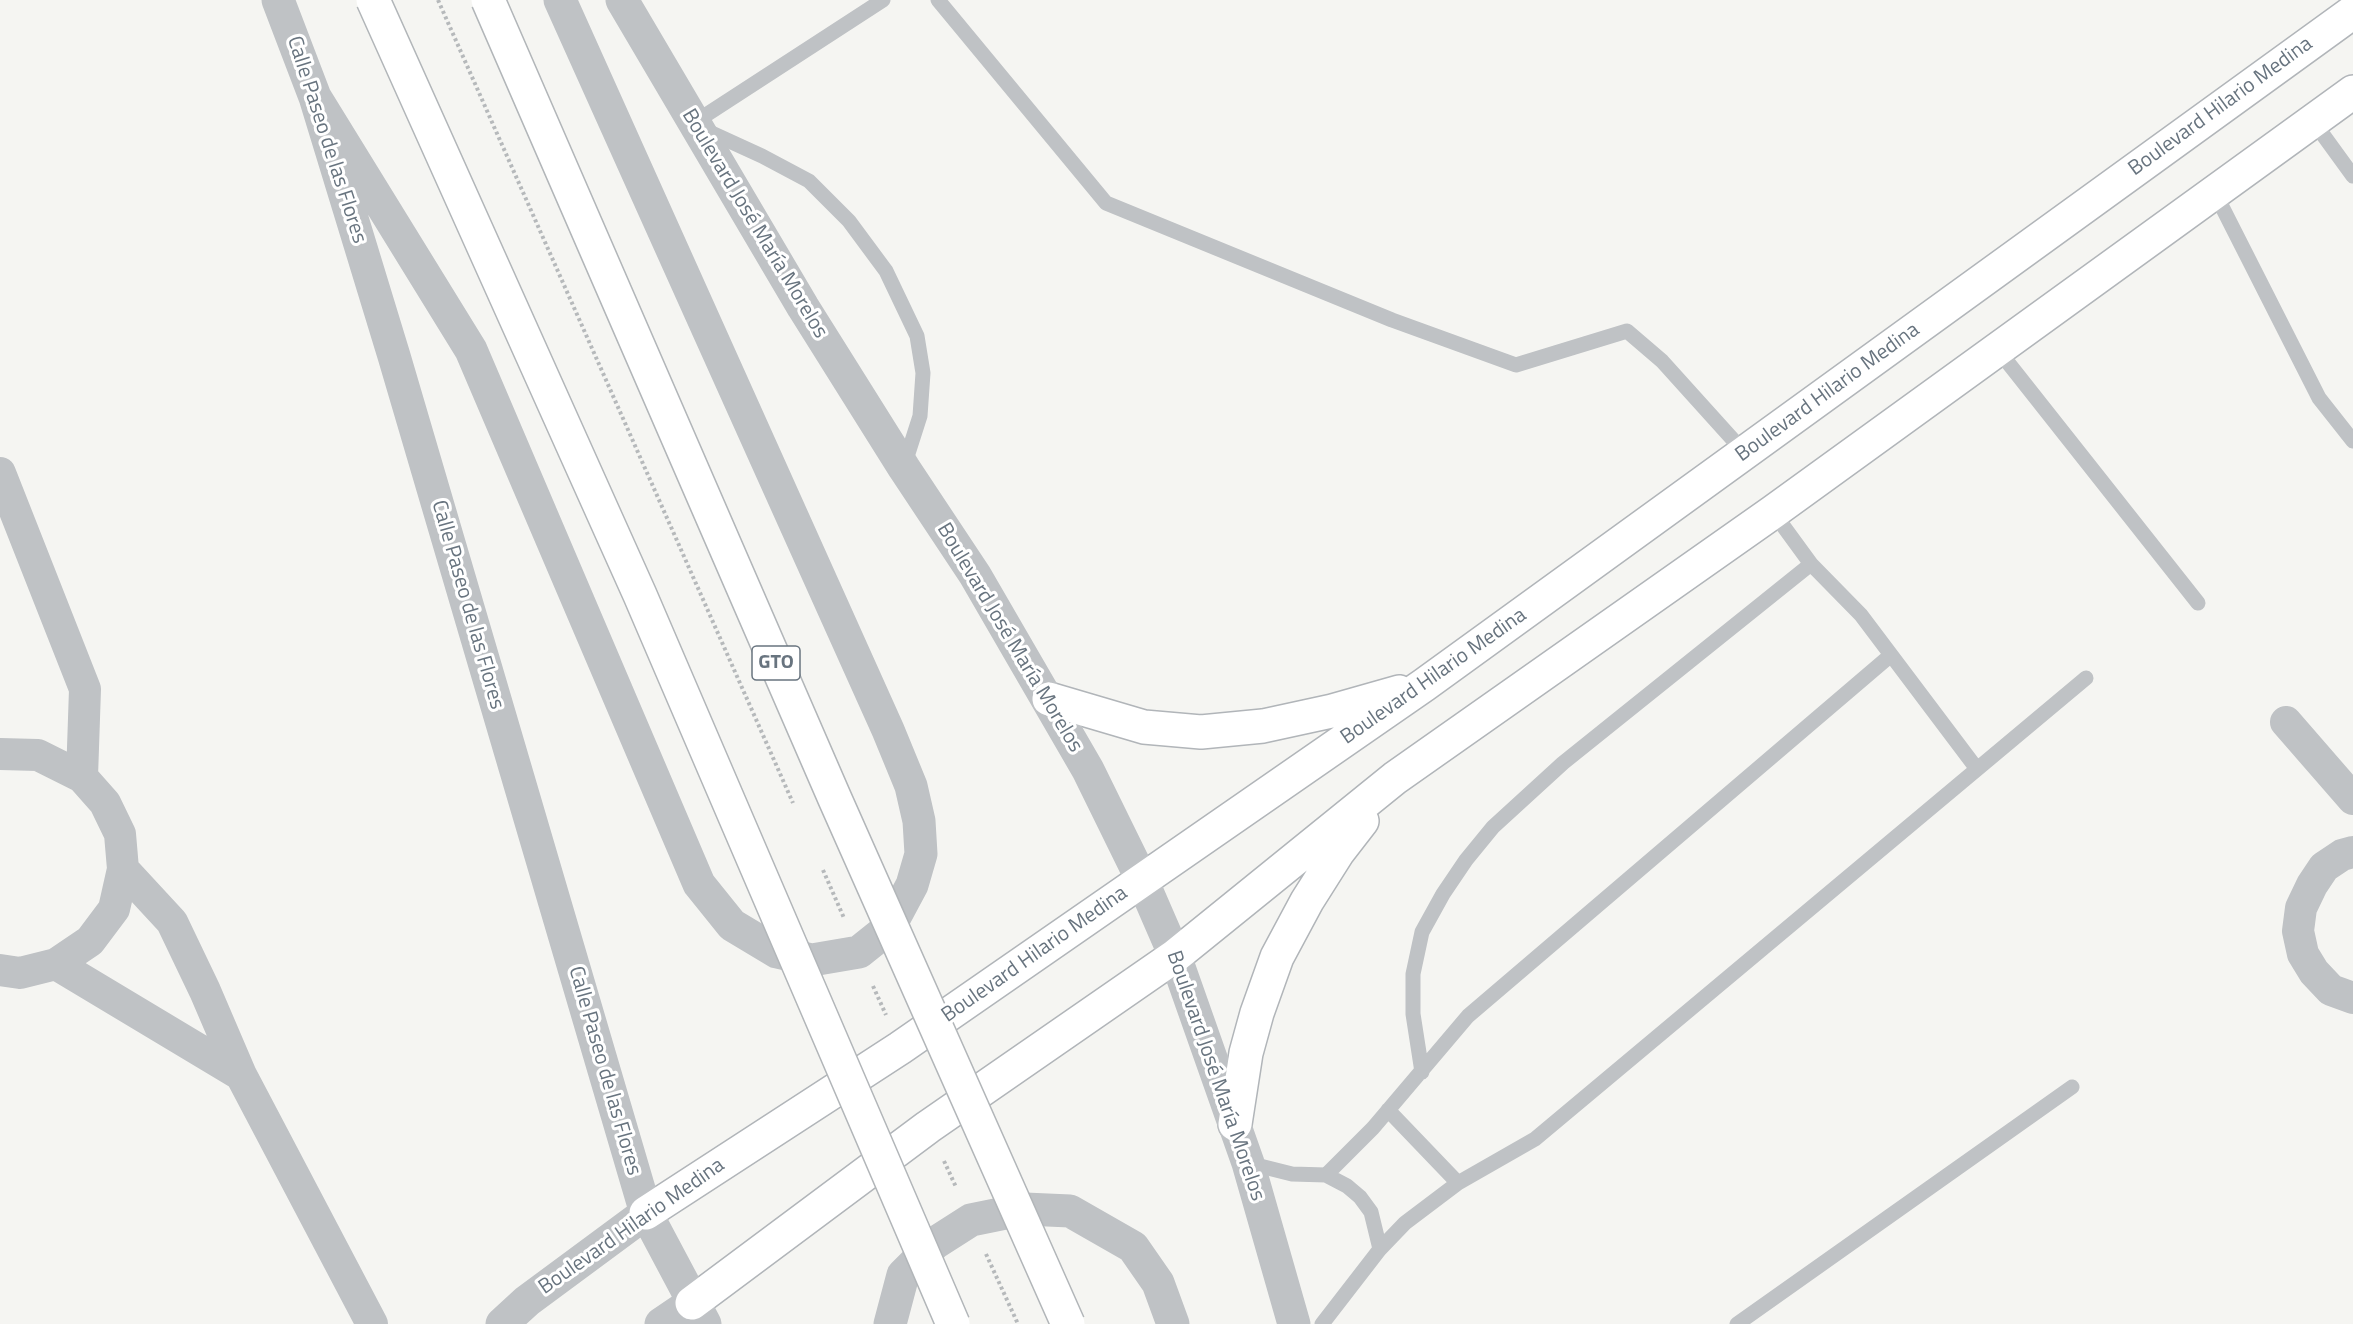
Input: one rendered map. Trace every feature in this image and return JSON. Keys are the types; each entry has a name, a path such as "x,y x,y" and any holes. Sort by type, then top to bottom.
{"main road":[{"path":"374,0 640,595 953,1324"},
{"name":"GTO","path":"488,0 830,788 1068,1324"},
{"name":"Boulevard Hilario Medina","path":"646,1213 900,1048 1424,685 2353,12"},
{"path":"698,1313 928,1127 1175,956 1395,778 1773,512 2353,92"},
{"path":"1049,699 1144,727 1202,732 1263,726 1332,711 1424,685"},
{"path":"1235,1124 1246,1053 1276,957 1338,852 1395,778"}],"street":[{"name":"Calle Paseo de las Flores","path":"278,0 315,97 394,356 646,1213 698,1313"},
{"path":"315,97 471,350 699,885 732,925 777,952 812,960 859,952 889,928 912,885 921,854 920,821 911,786 888,730 860,674 560,0"},
{"name":"Boulevard José María Morelos","path":"622,0 692,124 903,468 975,575 1049,699 1142,880 1175,956 1235,1124 1294,1324"},
{"path":"0,472 85,689 82,777"},
{"path":"2286,722 2353,799"},
{"path":"0,754 38,755 82,777 105,803 120,834 123,869 114,909 90,941 56,964 20,973 0,970"},
{"path":"2353,852 2342,855 2324,867 2301,908 2298,931 2303,954 2314,972 2331,990 2353,998"},
{"path":"123,869 172,922 206,991 241,1076 372,1324"},
{"path":"56,964 241,1076"},
{"path":"890,1324 903,1275 935,1243 971,1220 1025,1209 1070,1211 1100,1226 1133,1247 1158,1283 1173,1324"},
{"name":"Boulevard Hilario Medina","path":"502,1324 527,1301 646,1213"},
{"path":"661,1324 698,1313"}],"lane":[{"path":"692,124 883,0"},
{"path":"938,0 1107,203 1392,320 1516,364 1627,331 1662,361 1745,453"},
{"path":"2313,121 2353,176"},
{"path":"692,124 762,156 809,181 849,221 886,271 917,336 923,373 920,416 903,468"},
{"path":"2215,193 2319,398 2353,441"},
{"path":"1998,350 2198,603"},
{"path":"1773,512 1811,564 1861,615 1977,769"},
{"path":"1422,1071 1413,1014 1413,974 1422,932 1443,894 1466,861 1493,827 1563,763 1811,564"},
{"path":"1326,1175 1388,1110 1461,1024 1891,655"},
{"path":"1322,1324 1380,1249 1405,1223 1458,1183 1535,1139 2086,678"},
{"path":"1737,1324 2072,1087"},
{"path":"1388,1110 1458,1183"},
{"path":"1248,1163 1292,1174 1326,1175 1347,1186 1360,1197 1371,1212 1380,1249"}],"path":[{"path":"438,0 796,810"},
{"path":"820,864 900,1048"},
{"path":"928,1127 1018,1324"}]}
